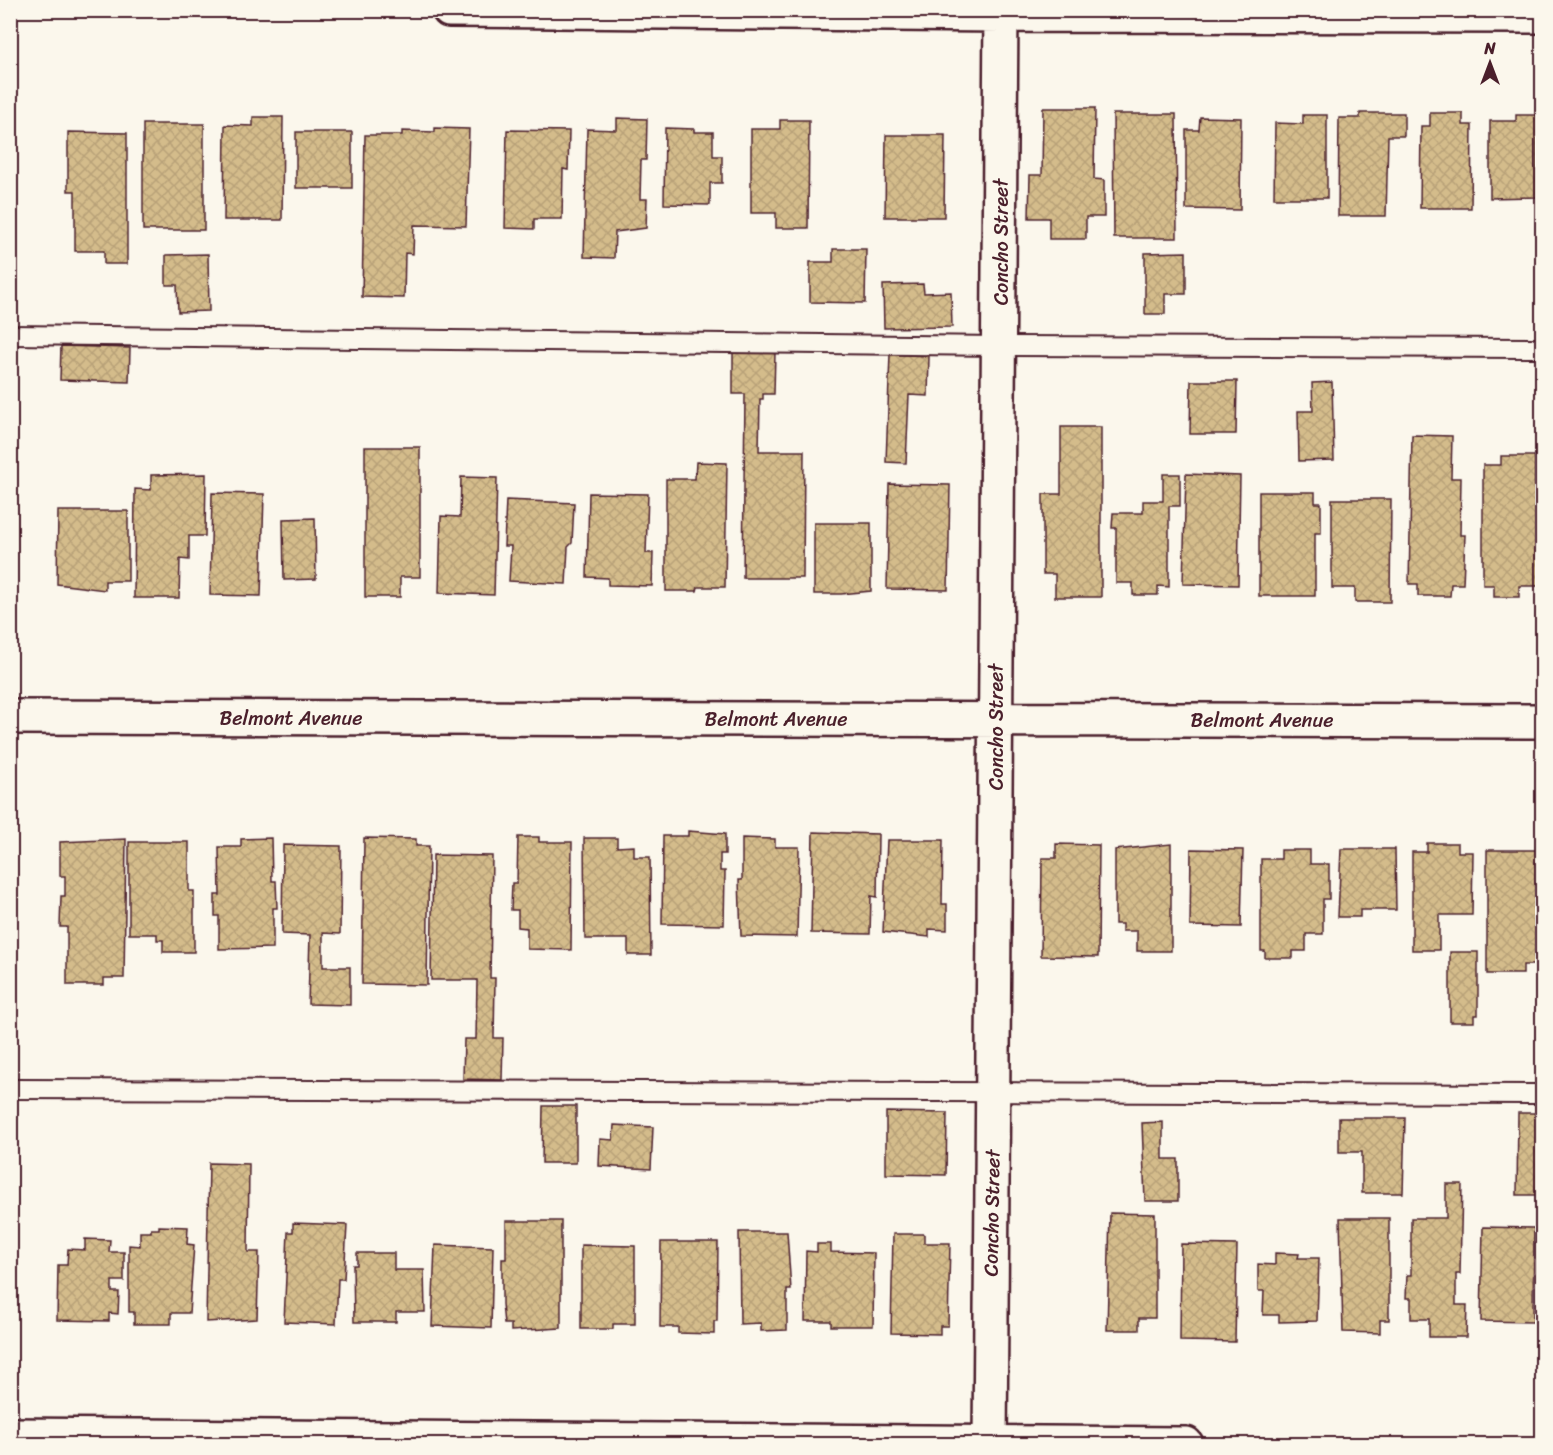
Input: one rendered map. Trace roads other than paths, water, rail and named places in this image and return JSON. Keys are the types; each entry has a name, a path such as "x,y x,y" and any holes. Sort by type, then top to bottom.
{"street":[{"path":"449,10 1542,16"},
{"name":"Concho Street","path":"990,1444 1001,13"},
{"name":"Belmont Avenue","path":"10,717 1542,721"},
{"path":"10,1435 1186,1444"}],"lane":[{"path":"10,335 1000,346 1542,348"},
{"path":"10,1089 1542,1094"}]}
